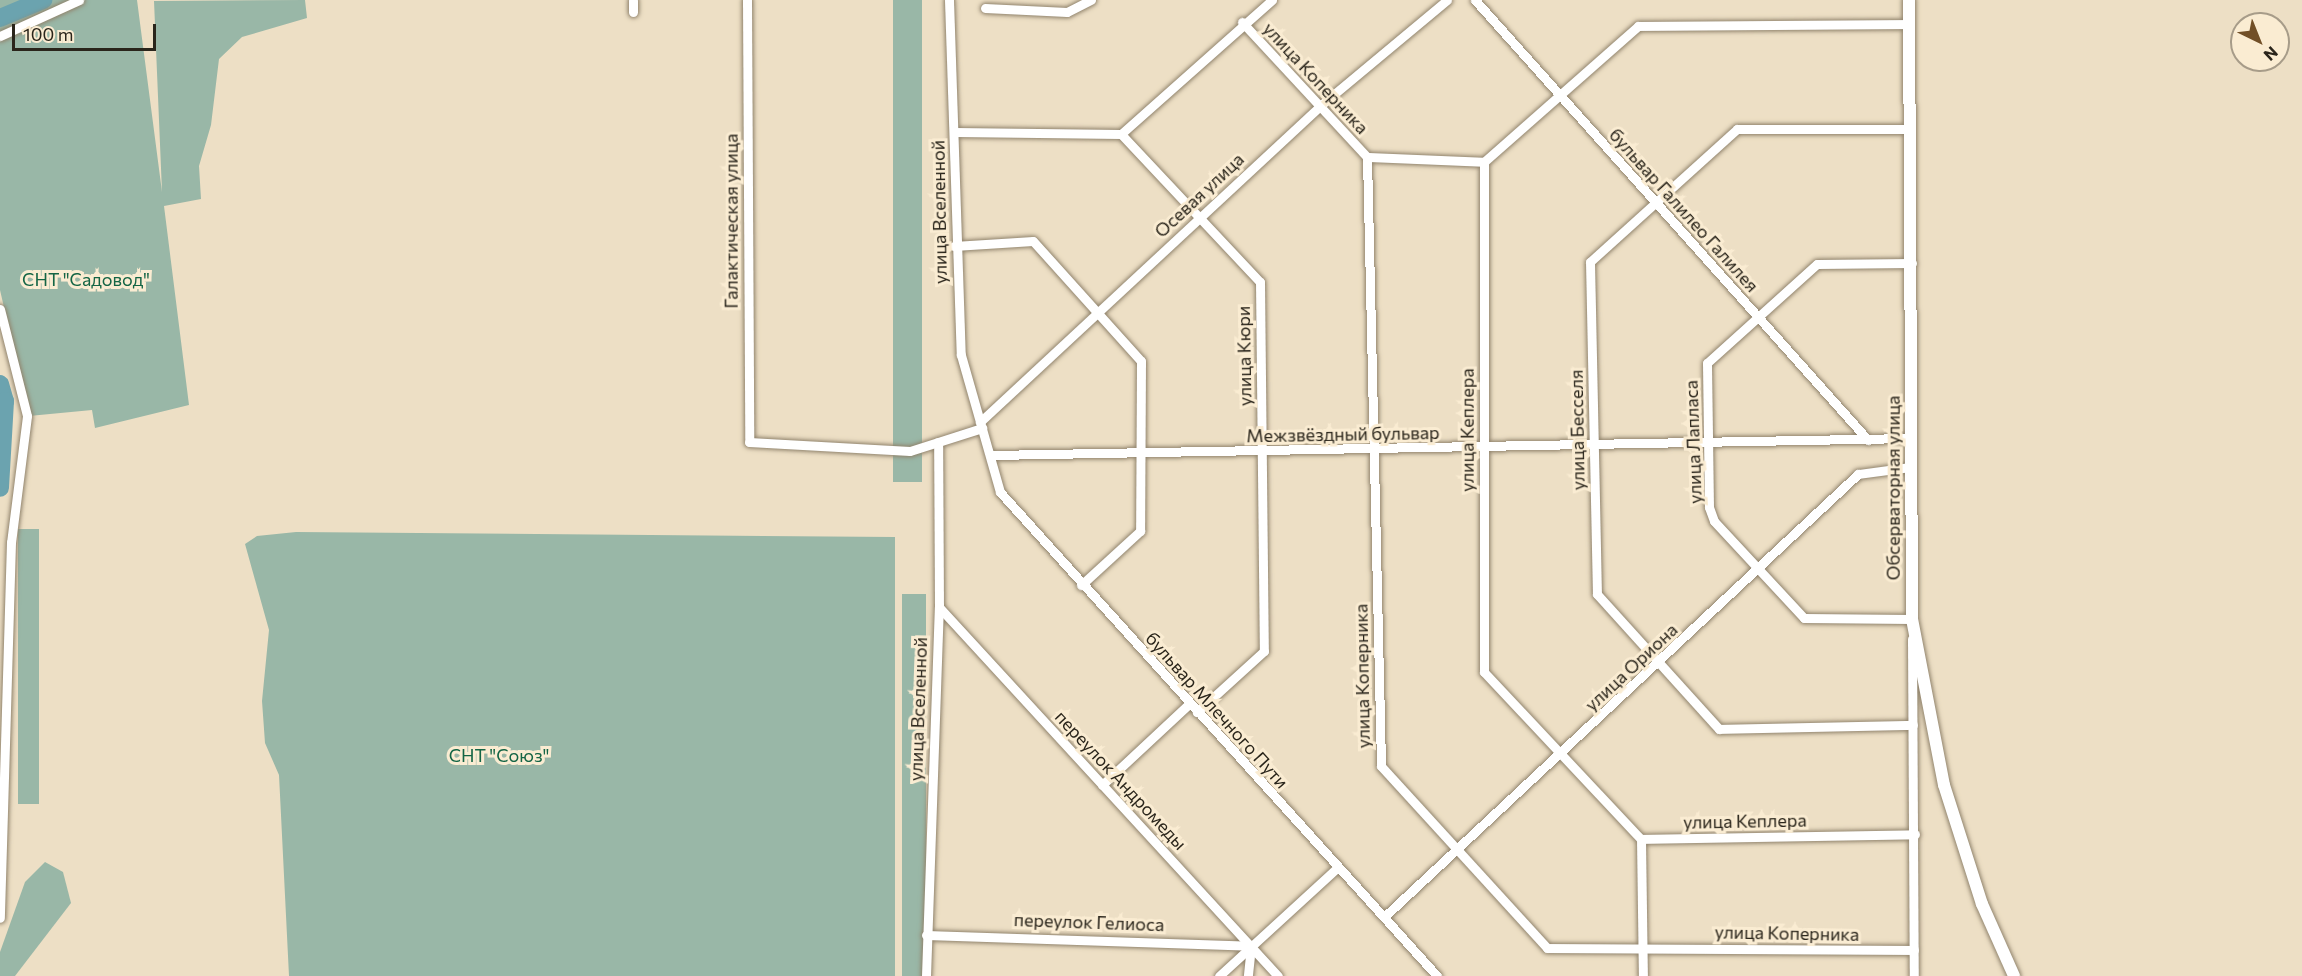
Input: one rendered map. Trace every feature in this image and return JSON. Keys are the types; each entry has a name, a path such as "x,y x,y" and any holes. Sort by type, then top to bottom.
{"main road":[{"name":"Обсерваторная улица","path":"1909,0 1912,619"},
{"path":"1912,619 1944,785 1982,904 2014,976"}],"street":[{"path":"0,36 79,0"},
{"path":"633,0 633,12"},
{"name":"Галактическая улица","path":"747,0 749,442 879,447 910,451 938,442"},
{"name":"улица Вселенной","path":"949,0 955,132 954,246 961,356 992,455"},
{"path":"986,8 1067,12 1091,0"},
{"path":"955,132 1121,134 1242,22 1272,0"},
{"name":"Осевая улица","path":"981,425 1096,312 1321,105 1447,0"},
{"name":"бульвар Галилео Галилея","path":"1476,0 1559,92 1653,205 1868,440"},
{"name":"улица Коперника","path":"1242,22 1367,157 1381,766 1547,948 1914,950"},
{"path":"1367,157 1484,162 1559,92 1638,26 1909,24"},
{"name":"улица Бесселя","path":"1910,129 1737,129 1590,262 1597,594 1719,729 1913,725"},
{"name":"улица Кюри","path":"1121,134 1260,282 1264,651 1197,712"},
{"name":"улица Кеплера","path":"1484,162 1484,672 1641,839 1915,834"},
{"path":"954,246 1033,241 1141,361 1140,531 1081,585"},
{"name":"улица Лапласа","path":"1912,263 1817,264 1707,363 1708,444 1714,521 1760,572 1811,621 1912,619"},
{"path":"0,309 27,416 11,542 0,918"},
{"path":"938,442 981,425"},
{"name":"Межзвёздный бульвар","path":"992,455 1708,444 1911,438"},
{"name":"улица Вселенной","path":"926,976 939,606 938,442"},
{"name":"бульвар Млечного Пути","path":"992,455 1000,492 1081,585 1437,976"},
{"name":"улица Ориона","path":"1384,917 1760,572 1858,474 1910,467"},
{"name":"переулок Андромеды","path":"939,606 1278,976"},
{"name":"Обсерваторная улица","path":"1912,619 1914,976"},
{"path":"1102,785 1189,704"},
{"path":"1641,839 1643,976"},
{"path":"1219,976 1338,867"},
{"name":"переулок Гелиоса","path":"926,935 1251,946"},
{"path":"1248,976 1251,946"}],"green space":[{"name":"СНТ \"Садовод\"","path":"0,0 137,0 162,192 154,1 305,0 307,18 242,37 219,59 211,125 199,166 201,199 164,206 189,405 95,428 92,410 29,416 0,290"},
{"path":"893,0 922,0 922,482 893,482"},
{"path":"18,529 39,529 39,804 18,804"},
{"name":"СНТ \"Союз\"","path":"296,532 895,537 895,976 289,976 279,775 265,743 262,701 269,630 245,544 257,536"},
{"path":"902,594 926,594 926,976 902,976"},
{"path":"45,862 63,872 71,903 15,976 0,976 0,952 25,882"}],"waterway":[{"path":"0,18 43,0"},
{"path":"0,384 5,401 0,488"}]}
